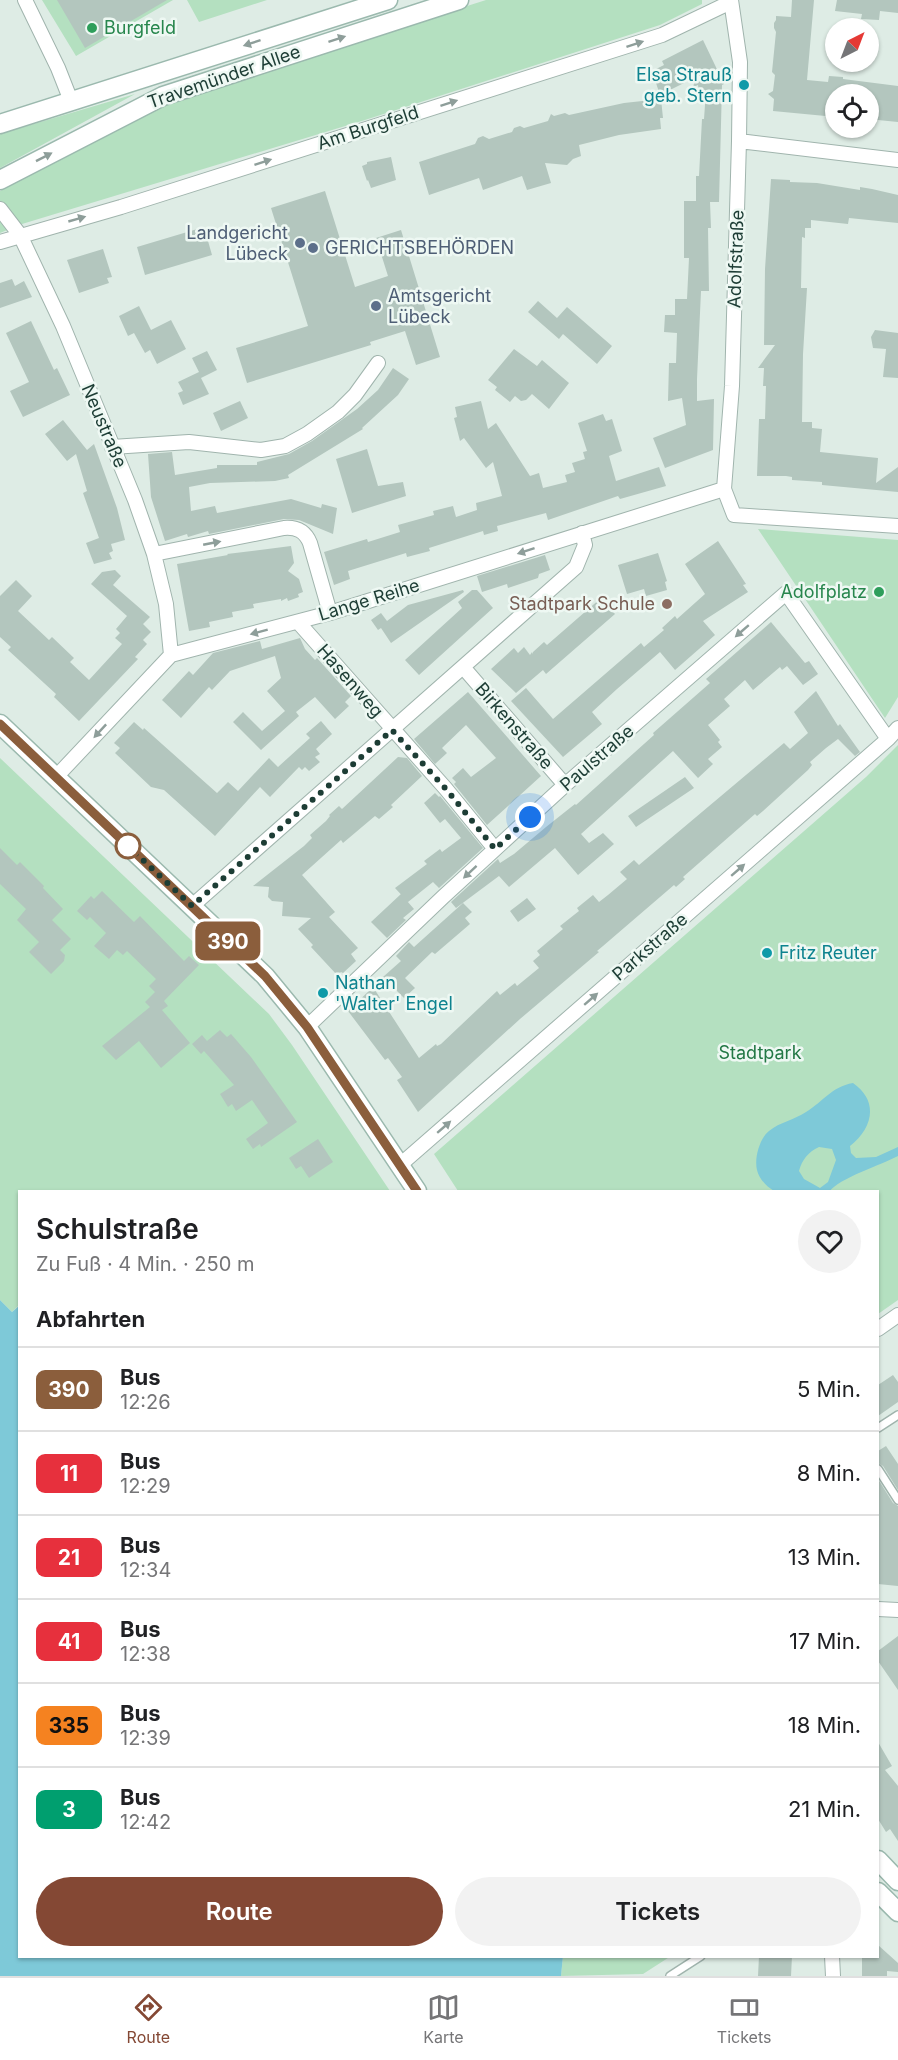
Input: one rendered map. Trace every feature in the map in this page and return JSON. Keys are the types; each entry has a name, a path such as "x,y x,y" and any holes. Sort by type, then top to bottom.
{"main road":[{"name":"Travemünder Allee","path":"0,124 388,0"},
{"name":"Travemünder Allee","path":"0,180 163,96 459,0"},
{"path":"0,724 265,976 307,1027 416,1190"},
{"path":"879,1861 898,1881"},
{"path":"879,1893 898,1912"}],"street":[{"path":"25,0 58,68 70,101"},
{"name":"Adolfstraße","path":"731,1 740,62 739,141 732,386 724,489 734,515 898,526"},
{"name":"Am Burgfeld","path":"0,242 122,207 662,35 731,1"},
{"path":"739,141 898,160"},
{"name":"Neustraße","path":"0,209 20,235 63,326 135,500 154,554 166,604 171,655"},
{"path":"112,447 189,442 261,450 285,446 338,412 355,395 378,363"},
{"name":"Lange Reihe","path":"171,655 330,613 724,489"},
{"path":"154,554 284,528 299,530 307,535 310,543 330,613"},
{"path":"192,906 576,567 585,545 582,533"},
{"name":"Paulstraße","path":"307,1027 565,785 786,592 888,740"},
{"name":"Hasenweg","path":"298,622 446,789 495,849"},
{"path":"56,777 171,655"},
{"name":"Birkenstraße","path":"463,667 565,785"},
{"name":"Parkstraße","path":"400,1166 888,740 898,728"},
{"path":"879,1328 898,1314"},
{"path":"879,1609 898,1610"},
{"path":"832,1958 833,1976"}],"lane":[{"path":"879,1427 898,1415"},
{"path":"879,1471 898,1500"},
{"path":"670,1976 698,1958"}],"green space":[{"name":"Burgfeld","path":"42,0 173,0 76,56"},
{"name":"Burgfeld","path":"187,0 267,0 199,22"},
{"path":"486,0 702,0 702,4 660,25 365,120 22,224 0,233 0,191 143,109"},
{"path":"135,94 0,168 0,134"},
{"path":"758,529 898,540 898,697 885,718"},
{"name":"Stadtpark","path":"898,745 898,1300 879,1313 879,1190 457,1190 434,1154 866,777"},
{"path":"0,758 269,1014 389,1190 18,1190 18,1306 12,1312 0,1300"},
{"path":"563,1958 668,1958 643,1974 561,1976"}],"water":[{"path":"853,1083 867,1098 870,1106 868,1123 858,1139 850,1146 851,1153 856,1158 876,1157 898,1147 898,1156 851,1177 831,1190 772,1190 760,1177 756,1165 758,1149 763,1138 778,1125 806,1112 839,1088","holes":["819,1147 832,1149 836,1160 828,1182 820,1188 804,1179 799,1171 804,1160"]},
{"path":"0,1300 12,1312 18,1307 18,1958 563,1958 561,1976 0,1976"}],"building":[{"name":"Burgfeld","path":"57,0 167,0 85,48"},
{"path":"792,0 814,0 807,80 828,82 829,76 898,86 898,122 879,120 879,84 825,84 825,116 773,111 774,99 768,94 773,91 775,75 772,72 776,32 774,23 776,16 791,17"},
{"path":"837,0 898,0 898,13 880,11 879,20 879,18 861,18 862,14 835,11"},
{"path":"703,40 724,84 722,85 719,202 710,202 709,291 701,291 697,379 697,401 714,399 713,450 665,468 653,438 686,425 682,398 668,401 669,363 676,363 677,333 664,332 665,315 675,315 675,299 687,299 689,258 684,258 684,201 696,201 696,176 699,176 706,91 699,92 698,85 693,87 696,77 660,95 652,71 664,65 662,61"},
{"path":"661,99 663,118 660,118 661,129 619,135 579,145 581,156 573,159 567,165 545,163 551,183 527,190 522,176 483,190 479,178 429,195 419,162 475,144 478,138 483,136 489,139 512,132 514,128 520,126 524,128 548,121 551,114 554,116 565,113 569,115 624,103"},
{"path":"391,157 396,180 371,188 362,166 367,162"},
{"path":"771,179 860,190 860,187 898,195 898,223 849,218 848,224 811,220 811,228 805,228 805,238 802,237 801,288 807,288 802,422 812,422 812,428 822,429 820,452 878,458 876,483 898,467 898,492 822,485 822,482 792,480 792,477 786,476 757,476 759,419 765,419 766,386 763,386 764,368 758,368 775,345 764,345 765,269"},
{"name":"GERICHTSBEHÖRDEN","path":"325,191 355,287 388,276 376,238 401,230 440,357 416,365 405,331 370,342 371,345 247,383 236,348 308,326 271,208"},
{"path":"204,227 212,255 145,275 137,247"},
{"path":"103,249 112,277 107,278 109,283 79,293 67,260"},
{"path":"12,279 15,286 24,281 32,297 0,308 0,283"},
{"path":"538,301 557,318 567,307 612,346 597,364 563,334 559,339 528,312"},
{"path":"139,306 151,330 171,320 186,349 157,364 150,350 145,353 134,333 128,336 119,316"},
{"path":"31,321 54,370 57,368 70,395 23,417 10,391 29,382 6,333"},
{"path":"875,330 898,333 898,378 883,377 886,349 873,348 871,337"},
{"path":"514,349 537,366 542,360 569,383 549,409 532,394 526,400 521,401 515,396 510,402 495,390 497,387 488,380"},
{"path":"207,351 217,370 201,378 209,394 183,405 178,393 183,391 178,382 199,372 192,358"},
{"path":"393,368 409,379 398,395 363,429 288,475 289,478 275,481 210,483 189,487 191,511 215,506 217,513 291,499 321,508 322,504 337,508 333,534 299,520 284,519 209,534 208,531 188,537 187,534 165,541 151,497 148,454 172,452 175,475 217,468 217,465 257,465 257,462 289,454 312,441 357,409 378,390"},
{"path":"240,401 248,418 221,431 213,413"},
{"path":"481,401 488,429 496,423 530,476 539,473 543,488 567,482 565,475 575,472 572,463 585,459 583,452 587,451 578,423 603,414 606,421 612,419 622,451 609,456 616,481 659,467 666,486 620,499 618,496 548,520 546,513 497,526 498,531 484,535 483,531 407,557 406,553 348,571 350,579 334,585 324,552 400,532 398,525 434,515 433,511 453,506 456,517 477,510 476,503 502,496 493,462 486,468 464,438 460,441 454,418 457,417 455,407"},
{"path":"63,420 87,450 94,444 117,508 125,540 111,544 113,551 109,553 112,559 94,564 86,543 99,538 83,493 87,491 76,454 67,461 45,434"},
{"path":"367,449 378,486 403,482 406,496 352,513 336,459"},
{"path":"718,541 746,584 743,585 748,592 703,621 715,635 675,670 660,652 617,689 592,712 602,724 563,757 511,701 526,688 553,719 641,643 644,647 664,630 662,628 675,616 677,619 705,594 685,564"},
{"path":"291,546 294,563 288,571 299,579 303,592 298,594 299,597 288,601 287,598 281,601 281,599 253,604 254,608 232,612 233,617 209,622 210,627 189,631 177,564 227,554"},
{"path":"658,553 667,581 665,582 667,590 646,596 644,589 627,594 618,565"},
{"path":"545,555 550,570 539,574 538,578 508,588 507,584 482,592 477,576"},
{"path":"115,570 121,576 113,585 150,617 143,624 151,632 143,640 147,644 135,657 138,659 79,721 54,697 56,694 8,650 11,647 0,637 0,596 16,580 32,596 18,611 49,640 52,637 74,658 70,662 89,680 122,644 115,638 120,633 116,629 127,616 91,584 102,572"},
{"path":"463,590 464,592 391,643 381,628 378,630 371,620 381,613 387,621 408,605"},
{"path":"472,590 477,590 493,608 419,675 405,660 462,608 458,602"},
{"path":"601,598 615,614 546,674 543,670 516,693 491,669 514,648 518,653 524,647 530,655 544,642 547,645"},
{"path":"771,622 805,663 809,661 818,674 803,685 787,666 782,670 780,667 753,690 745,680 724,699 730,706 708,725 720,740 718,742 722,747 708,759 713,764 698,778 673,751 581,834 589,843 603,833 614,844 578,875 555,848 509,887 499,876 456,908 451,902 498,859 500,863 514,854 576,805 710,683 706,679"},
{"path":"300,638 305,649 315,660 317,658 351,696 345,702 349,706 335,719 315,697 296,712 299,716 261,750 233,722 243,712 262,731 285,711 267,691 281,678 275,656 230,671 212,690 209,687 181,718 162,700 189,671 193,675 213,653 260,641 262,649"},
{"path":"816,691 838,726 840,724 860,752 855,756 838,739 826,748 810,762 812,765 808,770 763,811 757,816 755,814 683,877 685,879 676,887 674,885 597,951 599,952 520,1019 418,1112 397,1080 402,1077 388,1058 385,1060 348,1011 373,987 419,1058 436,1044 437,1046 441,1044 497,991 500,995 515,983 517,986 539,968 533,961 540,955 537,951 563,929 560,926 579,911 577,908 593,895 599,902 627,879 620,872 634,860 639,865 784,743 790,749 808,733 794,712"},
{"path":"468,692 541,776 487,825 454,784 456,782 452,778 463,768 471,777 496,758 466,725 442,748 447,753 435,764 414,739"},
{"path":"321,721 332,734 316,749 320,754 315,757 320,762 309,771 305,767 302,770 299,767 270,797 260,787 215,836 164,790 151,787 115,753 120,748 114,743 134,722 143,730 144,728 217,793 228,782 238,791 269,758 278,767 310,738 306,734"},
{"path":"398,757 407,758 422,776 379,819 375,816 343,843 341,840 302,875 335,912 329,917 358,948 351,954 356,961 343,973 337,975 298,929 311,918 282,916 283,902 272,901 268,897 269,887 253,886 304,846 312,838 310,835 326,821 329,815 339,806 342,809"},
{"path":"685,777 694,788 636,827 628,816"},
{"path":"435,793 483,848 439,888 433,882 408,902 395,888 427,864 424,861 440,849 442,852 461,838 445,819 440,823 424,803"},
{"path":"0,848 17,865 20,862 63,909 52,920 71,939 60,950 65,955 64,961 51,974 29,952 39,942 17,920 26,909 0,884"},
{"path":"102,891 134,922 140,916 184,961 189,956 199,965 164,1001 168,1006 162,1010 190,1043 161,1068 139,1041 116,1060 102,1046 150,1007 145,1002 155,992 149,986 156,979 127,951 123,955 117,950 109,959 94,946 106,933 90,917 87,920 77,911 91,896 94,899"},
{"path":"401,894 414,909 403,918 406,920 387,938 371,922"},
{"path":"527,898 536,909 518,922 510,911"},
{"path":"463,903 472,912 465,918 470,924 435,954 432,952 405,978 415,988 404,998 383,977 401,961 396,956 409,942 414,947"},
{"path":"220,1030 227,1037 231,1034 251,1057 297,1122 261,1147 260,1144 253,1149 246,1139 268,1123 252,1100 236,1111 232,1104 228,1107 220,1094 234,1085 204,1051 201,1054 192,1044 202,1035 207,1041"},
{"path":"318,1139 333,1162 309,1178 301,1166 296,1169 289,1158"},
{"path":"893,1375 898,1382 898,1402 879,1415 879,1384"},
{"path":"886,1446 898,1464 898,1490 883,1466 879,1464 879,1450"},
{"path":"879,1481 893,1503 898,1506 898,1586 879,1584"},
{"path":"898,1636 898,1690 879,1662 879,1650"},
{"path":"879,1744 892,1766 885,1770 898,1786 898,1841 890,1829 886,1832 879,1821"},
{"path":"879,1946 898,1963 898,1972 887,1971 887,1976 862,1976 862,1958 879,1958"},
{"path":"759,1958 792,1958 791,1976 758,1976"}],"bus line":[{"name":"390","path":"0,724 265,976 307,1027 416,1190"}],"place":[{"name":"Burgfeld","path":"92,28"},
{"name":"Elsa Strauß geb. Stern","path":"744,85"},
{"name":"Landgericht Lübeck","path":"300,243"},
{"name":"GERICHTSBEHÖRDEN","path":"313,248"},
{"name":"Amtsgericht Lübeck","path":"376,306"},
{"name":"Adolfplatz","path":"879,592"},
{"name":"Stadtpark Schule","path":"667,604"},
{"name":"Fritz Reuter","path":"767,953"},
{"name":"Nathan 'Walter' Engel","path":"323,993"}],"route":[{"path":"128,846 192,906 392,730 446,789 495,849 530,817"}]}
